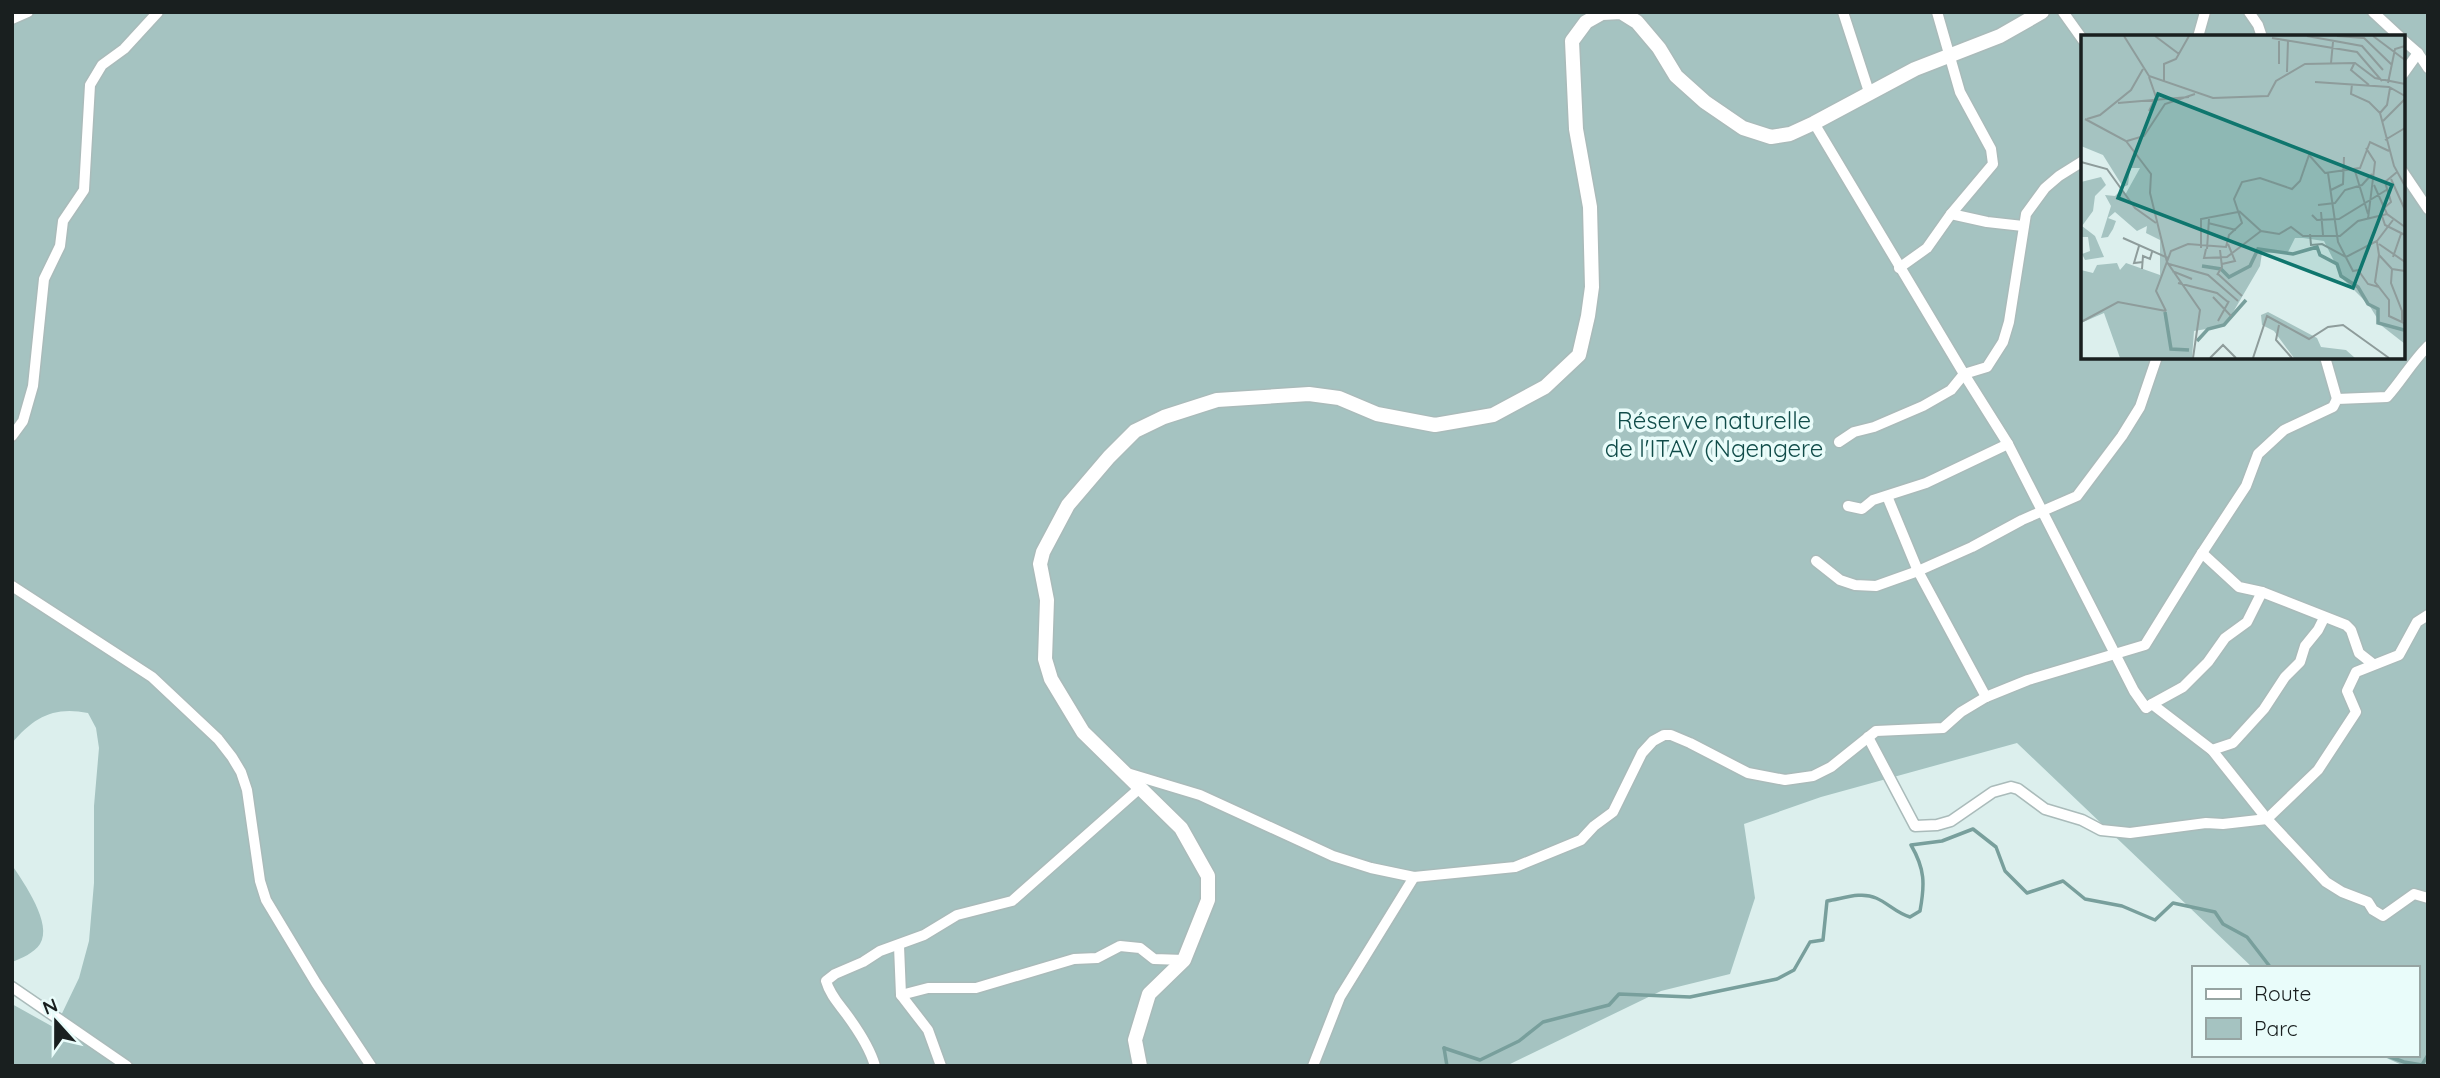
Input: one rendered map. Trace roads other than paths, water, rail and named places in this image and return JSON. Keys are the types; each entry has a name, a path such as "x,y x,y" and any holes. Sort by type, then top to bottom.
{"street":[{"path":"12,19 28,12"},
{"path":"12,436 23,421 33,386 44,279 60,246 63,221 84,190 90,85 102,65 124,49 158,12"},
{"path":"1140,1066 1135,1040 1149,994 1184,960 1208,900 1208,876 1181,828 1083,732 1051,679 1045,659 1046,600 1040,564 1043,552 1068,505 1109,457 1135,431 1164,417 1217,400 1309,394 1339,398 1377,414 1435,425 1493,415 1545,387 1579,355 1588,316 1592,287 1590,207 1576,129 1572,41 1586,22 1602,13 1621,12 1637,22 1659,48 1676,76 1705,102 1743,128 1771,137 1790,134 1814,123 1869,92 2000,36 2042,12"},
{"path":"1843,12 1869,92"},
{"path":"1899,268 1927,248 1951,214 1993,164 1992,149 1960,92 1937,12"},
{"path":"2063,12 2081,37"},
{"path":"2199,35 2205,12"},
{"path":"2249,12 2258,24 2261,35"},
{"path":"2373,12 2399,35"},
{"path":"2405,41 2428,68"},
{"path":"2405,71 2418,53"},
{"path":"1814,123 1899,268 2008,444 2146,708 2183,687 2208,662 2225,638 2247,622 2262,592"},
{"path":"1839,442 1854,432 1874,427 1923,406 1951,390 1964,374 1987,367 2003,342 2016,288 2026,214 2045,188 2081,162"},
{"path":"2405,175 2428,209"},
{"path":"1951,214 2023,226"},
{"path":"2337,399 2387,397 2403,379 2414,360 2428,346"},
{"path":"1816,561 1840,580 1855,585 1876,586 1972,547 2043,510 2077,496 2140,407 2156,359"},
{"path":"1127,774 1200,795 1333,856 1414,877 1515,867 1581,840 1612,811 1642,753 1653,741 1664,735 1690,743 1748,774 1785,780 1813,776 1831,767 1876,732 1943,728 1961,712 1986,697 2028,680 2145,645 2246,486 2258,454 2284,430 2333,407 2337,399 2326,359"},
{"path":"1848,506 1862,509 1873,500 1926,483 2008,444"},
{"path":"1888,496 1918,571 1986,697"},
{"path":"2202,553 2239,587 2262,592 2346,625 2351,630 2359,653 2373,664"},
{"path":"12,586 152,677 218,739 232,757 247,790 260,881 266,900 316,984 370,1066"},
{"path":"1868,737 1914,826 1951,821 1993,792 2011,787 2018,789 2045,809 2082,820 2101,830 2130,833 2206,823 2223,824 2267,819 2318,770 2339,741 2356,712 2347,691 2356,671 2399,655 2417,622 2428,615"},
{"path":"2212,750 2233,743 2264,709 2285,677 2300,662 2305,646 2324,618"},
{"path":"2152,704 2212,750 2267,819 2326,881 2368,902 2373,910 2383,916 2414,894 2428,898"},
{"path":"875,1066 848,1016 829,992 826,981 880,951 924,935 957,915 1012,901 1141,788"},
{"path":"1313,1066 1340,998 1414,877"},
{"path":"899,946 901,995 928,1030 941,1066"},
{"path":"901,995 928,988 976,988 1074,959 1097,958 1120,946 1140,948 1154,959 1184,960"},
{"path":"12,987 127,1066"}],"waterway":[{"path":"1444,1048 1480,1060 1519,1041 1543,1022 1609,1005 1619,994 1690,997 1777,979 1794,970 1810,942 1823,940 1827,901 1864,895 1876,898 1910,917 1920,911 1923,877 1911,845 1942,841 1973,829 1996,847 2005,871 2027,893 2063,881 2085,899 2122,906 2155,920 2173,903 2215,912 2223,924 2247,937 2269,966"},
{"path":"1444,1048 1447,1066"},
{"path":"2390,1057 2422,1065 2428,1055"}],"park label":[{"name":"Réserve naturelle de l'ITAV (Ngengere","path":"1714,435"}]}
